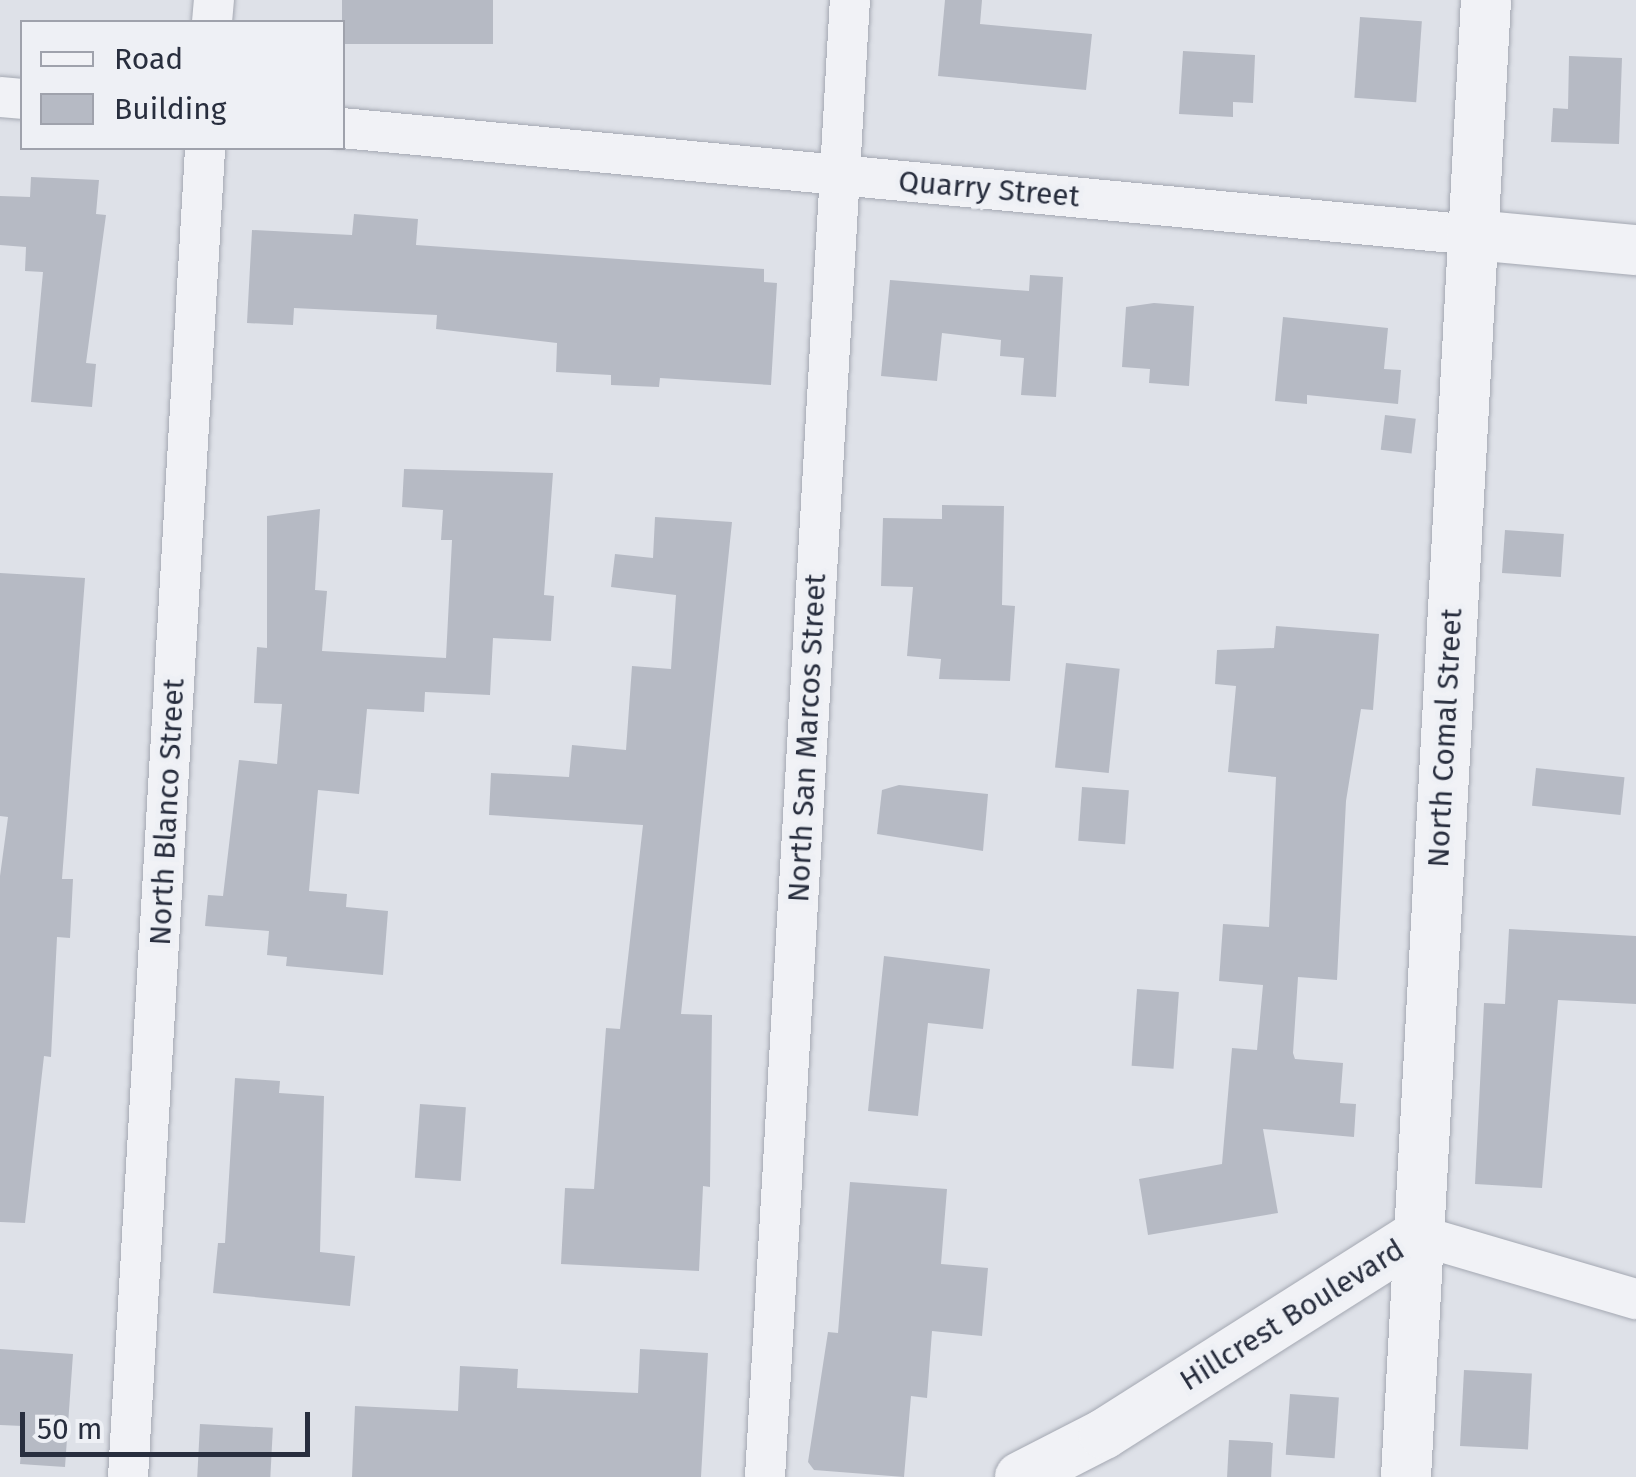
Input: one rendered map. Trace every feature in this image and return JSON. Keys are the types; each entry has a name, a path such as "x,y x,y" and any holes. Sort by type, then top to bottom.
{"street":[{"name":"North San Marcos Street","path":"765,1477 850,0"},
{"name":"North Comal Street","path":"1406,1477 1486,0"},
{"name":"Quarry Street","path":"345,128 1636,250"},
{"name":"North Blanco Street","path":"128,1477 205,150"},
{"name":"Hillcrest Boulevard","path":"1020,1477 1104,1434 1418,1235 1636,1299"}],"building":[{"path":"342,0 493,0 493,44 345,44"},
{"path":"945,0 982,0 980,24 1092,34 1086,90 938,76"},
{"path":"1360,17 1422,21 1416,102 1354,98"},
{"path":"1183,51 1255,55 1253,103 1233,102 1233,117 1179,114"},
{"path":"1569,56 1622,58 1619,144 1551,142 1553,108 1568,109"},
{"path":"31,177 99,180 96,214 106,215 86,363 96,364 92,407 31,402 43,272 25,271 26,247 0,245 0,196 30,197"},
{"path":"354,214 418,219 416,245 764,269 764,282 777,283 771,385 660,378 659,387 611,385 611,375 556,372 557,343 436,329 437,315 294,308 293,325 247,323 252,230 352,235"},
{"path":"1030,275 1063,277 1056,397 1021,395 1024,358 1000,356 1001,340 942,333 937,381 881,376 890,280 1029,291"},
{"path":"1154,303 1194,306 1189,386 1149,383 1150,369 1122,367 1126,307"},
{"path":"1283,317 1388,328 1384,369 1401,370 1398,404 1307,395 1307,404 1275,401"},
{"path":"1385,415 1416,419 1412,454 1381,450"},
{"path":"404,469 553,473 544,595 554,596 551,641 493,638 490,695 425,692 424,712 367,709 359,794 318,790 309,891 347,894 346,907 388,911 383,975 286,966 287,957 267,955 269,931 205,926 208,895 223,896 239,760 277,764 282,704 254,703 257,647 267,648 267,516 320,509 315,590 327,591 322,651 446,658 452,540 441,540 443,510 402,507"},
{"path":"942,505 1004,506 1002,605 1015,606 1010,681 939,679 941,659 907,656 913,587 881,586 883,518 942,519"},
{"path":"655,517 732,522 681,1014 712,1015 710,1187 703,1186 699,1271 561,1264 565,1188 594,1189 606,1028 620,1029 643,825 489,815 491,773 569,777 572,745 626,750 632,666 671,669 676,595 611,587 615,554 653,558"},
{"path":"1505,530 1564,534 1561,577 1502,573"},
{"path":"0,573 85,578 62,879 73,879 70,938 57,937 51,1057 44,1056 25,1223 0,1222 0,876 8,817 0,816"},
{"path":"1276,626 1379,634 1373,710 1361,709 1346,801 1337,980 1298,977 1293,1053 1295,1059 1343,1063 1340,1103 1356,1104 1354,1137 1263,1129 1278,1213 1148,1235 1139,1179 1222,1164 1232,1048 1257,1050 1263,985 1219,981 1223,924 1269,927 1276,777 1228,772 1236,686 1215,684 1217,650 1274,648"},
{"path":"1066,663 1120,669 1109,773 1055,767"},
{"path":"1536,768 1625,777 1621,815 1532,806"},
{"path":"899,785 988,794 983,851 877,834 882,790"},
{"path":"1082,787 1129,790 1125,844 1078,841"},
{"path":"1509,929 1636,936 1636,1004 1558,1000 1542,1188 1475,1184 1484,1003 1505,1004"},
{"path":"884,956 990,969 983,1029 928,1023 918,1116 868,1111"},
{"path":"1137,989 1179,992 1174,1069 1132,1066"},
{"path":"235,1078 280,1081 279,1093 324,1096 320,1252 355,1256 350,1306 213,1293 218,1243 225,1243"},
{"path":"420,1104 466,1107 461,1181 415,1178"},
{"path":"850,1182 947,1189 941,1264 988,1268 982,1336 932,1331 927,1398 911,1396 904,1477 814,1470 808,1462 828,1332 838,1333"},
{"path":"0,1349 73,1354 65,1467 20,1464 23,1426 0,1425"},
{"path":"640,1349 708,1353 701,1477 352,1477 355,1406 458,1411 460,1366 518,1369 517,1388 638,1393"},
{"path":"1464,1370 1532,1374 1528,1449 1460,1446"},
{"path":"1290,1394 1339,1397 1335,1458 1286,1455"},
{"path":"200,1424 273,1428 270,1477 197,1477"},
{"path":"1229,1440 1273,1442 1271,1477 1227,1477"}]}
